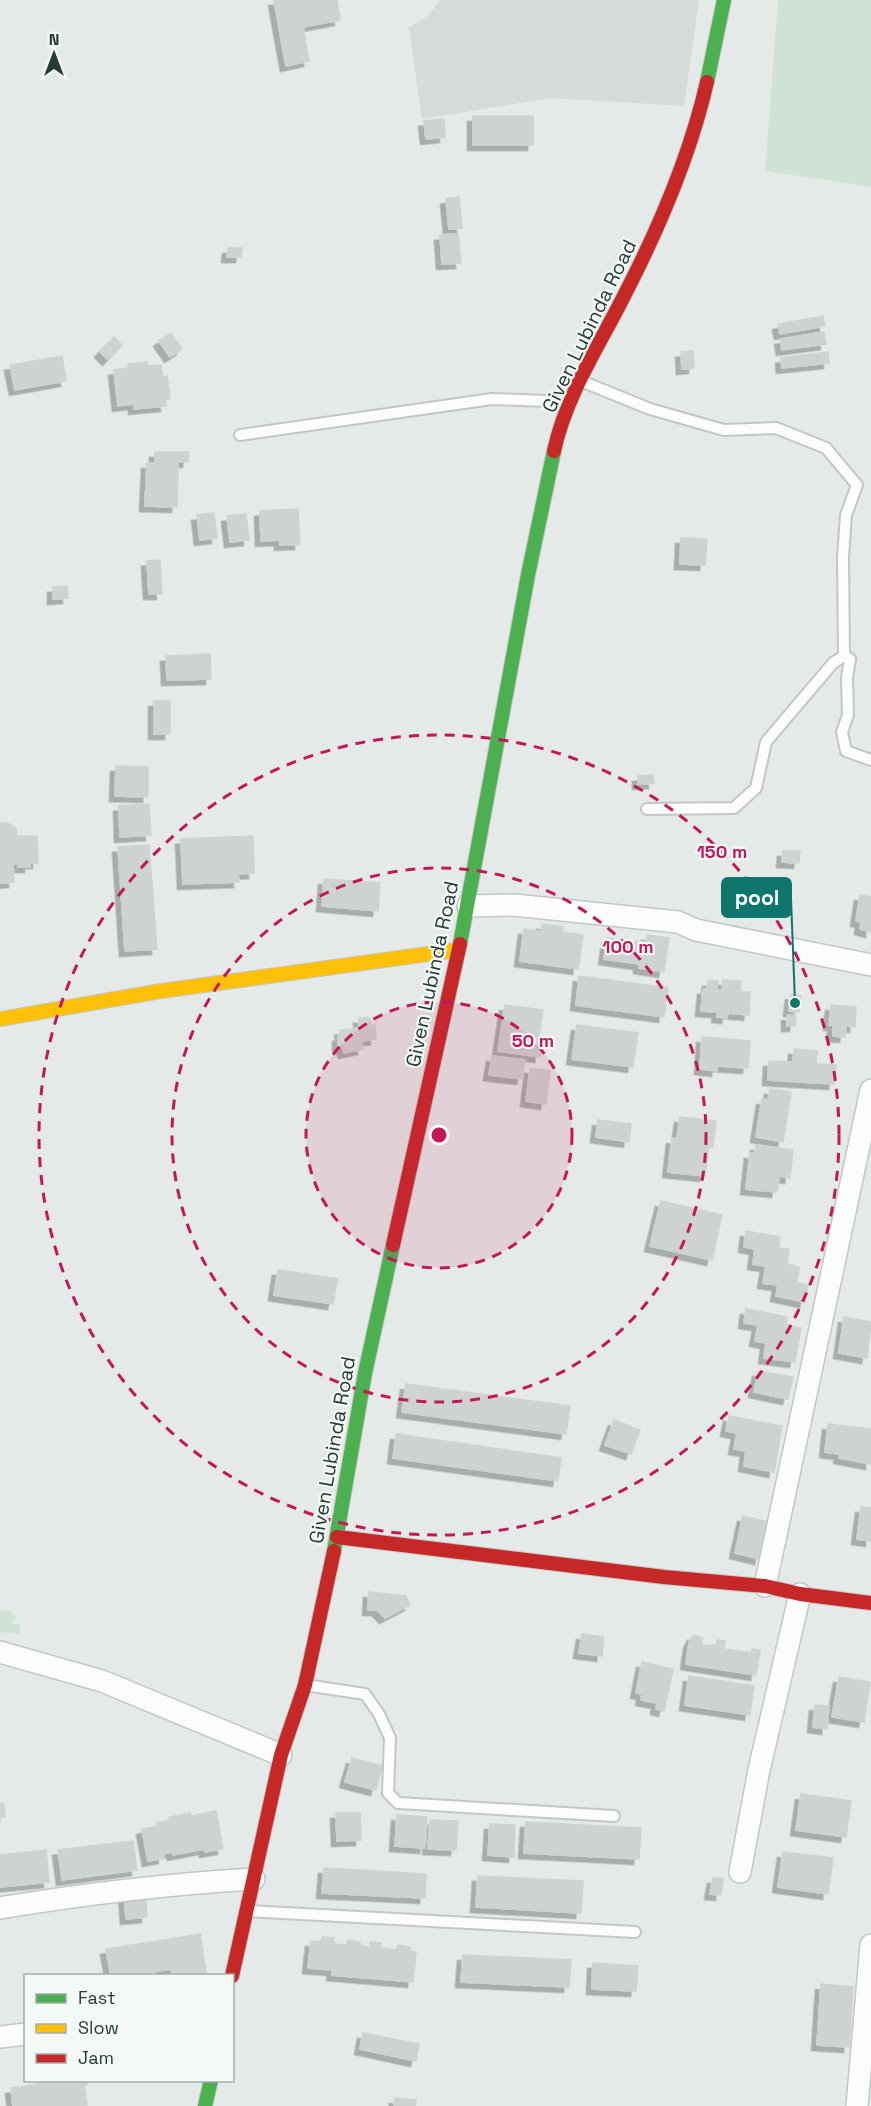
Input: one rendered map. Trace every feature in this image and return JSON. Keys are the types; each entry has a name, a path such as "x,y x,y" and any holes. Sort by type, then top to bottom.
{"street":[{"name":"Given Lubinda Road","path":"232,1974 281,1755 305,1685 337,1537 365,1373 468,906 530,564 551,464 570,402 649,247 675,187 700,113 724,0"},
{"path":"468,906 514,905 678,922 696,930 871,965"},
{"path":"0,1019 161,991 457,950"},
{"path":"765,1586 871,1090"},
{"path":"337,1537 664,1577 765,1586 800,1594 871,1603"},
{"path":"740,1872 759,1770 800,1594"},
{"path":"0,1652 102,1681 281,1755"},
{"path":"0,1908 194,1882 254,1879"},
{"path":"857,2106 871,1945"},
{"path":"0,2037 24,2034"},
{"path":"205,2106 210,2082"}],"lane":[{"path":"581,381 683,420 724,430 776,428 826,448 857,485 846,515 843,557 844,657"},
{"path":"240,435 492,399 570,402"},
{"path":"647,809 734,808 756,788 766,742 833,663 844,657 850,659 847,678 849,707 842,732 846,751 871,760"},
{"path":"305,1685 364,1694 379,1714 390,1738 388,1793 398,1803 614,1816"},
{"path":"247,1911 635,1932"}],"shaded area":[{"path":"440,0 699,0 684,106 550,98 422,119 409,27 428,16"}],"green space":[{"path":"778,0 871,0 871,187 765,171"},
{"path":"0,1610 12,1612 16,1617 12,1623 20,1624 20,1634 0,1632"}],"building":[{"path":"274,0 337,0 340,20 303,27 309,61 286,66"},
{"path":"473,116 533,116 533,145 473,145"},
{"path":"444,119 445,137 426,139 424,121"},
{"path":"459,197 462,228 449,229 446,199"},
{"path":"458,234 461,263 442,264 440,235"},
{"path":"228,248 242,248 241,257 227,257"},
{"path":"823,316 825,326 780,334 778,324"},
{"path":"824,332 826,344 782,350 780,339"},
{"path":"171,333 182,349 170,357 159,341"},
{"path":"114,337 122,345 108,360 100,352"},
{"path":"693,351 694,368 682,369 681,352"},
{"path":"828,352 829,363 782,368 781,358"},
{"path":"62,356 66,381 15,390 10,365"},
{"path":"147,362 148,366 161,365 163,377 167,376 170,399 165,400 166,406 134,409 134,404 118,406 114,370 128,368 128,364"},
{"path":"155,452 189,452 188,462 155,462"},
{"path":"147,463 178,464 177,507 145,506"},
{"path":"298,509 300,544 280,545 280,540 261,541 260,511"},
{"path":"214,513 217,538 200,540 197,515"},
{"path":"246,514 249,540 230,542 227,516"},
{"path":"681,538 707,539 705,565 680,564"},
{"path":"160,560 162,594 149,594 147,561"},
{"path":"67,586 68,598 53,599 53,587"},
{"path":"210,654 211,679 167,680 166,656"},
{"path":"154,701 170,701 170,734 154,734"},
{"path":"116,766 148,767 148,797 115,796"},
{"path":"653,775 654,783 638,784 638,776"},
{"path":"149,804 151,835 120,837 119,806"},
{"path":"0,823 7,823 16,828 17,836 37,836 38,863 30,863 30,867 18,867 18,864 13,864 14,882 0,883"},
{"path":"253,836 254,873 238,874 239,882 183,884 181,839"},
{"path":"149,845 157,949 125,951 118,847"},
{"path":"783,851 800,851 799,863 782,862"},
{"path":"324,879 380,883 378,911 322,906"},
{"path":"860,895 871,897 871,932 860,929 861,922 856,921"},
{"path":"542,924 563,927 562,932 583,935 578,969 520,961 524,929 541,932"},
{"path":"647,935 669,938 664,972 639,968 639,964 604,959 607,938 646,943"},
{"path":"579,976 668,988 664,1017 576,1005"},
{"path":"723,980 741,981 740,992 750,992 749,1015 728,1013 727,1018 717,1017 718,1012 701,1011 703,989 707,989 708,981 718,981 717,990 722,990"},
{"path":"791,994 801,996 799,1012 789,1011"},
{"path":"505,1005 543,1010 539,1036 543,1037 540,1057 498,1051"},
{"path":"831,1005 856,1007 855,1027 846,1026 845,1037 833,1036 833,1025 829,1025"},
{"path":"787,1015 796,1016 795,1026 787,1026"},
{"path":"359,1018 370,1018 371,1026 375,1025 376,1039 361,1041 363,1049 344,1053 342,1047 338,1046 340,1030 359,1028"},
{"path":"577,1025 638,1033 633,1067 572,1059"},
{"path":"702,1037 750,1041 748,1068 717,1066 717,1071 700,1069"},
{"path":"794,1049 817,1051 816,1064 836,1065 834,1084 768,1080 769,1061 793,1062"},
{"path":"492,1056 525,1060 522,1079 489,1075"},
{"path":"530,1068 550,1071 546,1104 526,1101"},
{"path":"770,1089 791,1092 783,1142 756,1137 762,1099 768,1100"},
{"path":"680,1117 716,1121 713,1147 709,1147 705,1176 668,1172 672,1138 677,1139"},
{"path":"598,1120 631,1124 629,1142 596,1137"},
{"path":"756,1145 793,1150 790,1178 779,1176 777,1192 746,1189 750,1153 755,1154"},
{"path":"661,1201 722,1215 712,1260 650,1246"},
{"path":"746,1231 780,1237 779,1248 789,1249 787,1264 799,1267 797,1283 808,1285 805,1302 776,1296 778,1285 763,1283 766,1266 753,1264 755,1249 744,1247"},
{"path":"278,1270 337,1279 333,1304 274,1295"},
{"path":"278,1270 337,1279 333,1304 274,1295"},
{"path":"746,1309 787,1317 786,1325 801,1328 795,1362 764,1358 766,1343 755,1341 758,1325 744,1323"},
{"path":"844,1317 871,1322 867,1358 839,1353"},
{"path":"758,1371 793,1377 788,1399 754,1392"},
{"path":"406,1384 570,1406 566,1434 402,1412"},
{"path":"729,1416 782,1426 774,1472 744,1466 746,1451 734,1449 737,1433 726,1431"},
{"path":"614,1420 640,1430 631,1454 605,1445"},
{"path":"828,1424 871,1429 871,1464 839,1458 840,1454 825,1452"},
{"path":"396,1434 561,1458 558,1481 393,1458"},
{"path":"861,1507 871,1508 871,1541 857,1539"},
{"path":"743,1516 768,1522 760,1559 735,1553"},
{"path":"369,1592 406,1596 410,1605 385,1618 377,1610 368,1610"},
{"path":"582,1634 604,1637 602,1656 579,1653"},
{"path":"693,1635 703,1638 701,1645 716,1647 717,1640 725,1641 724,1649 752,1653 752,1649 760,1650 756,1675 686,1664 689,1643"},
{"path":"642,1662 673,1669 664,1711 656,1709 657,1703 641,1700 642,1694 636,1693"},
{"path":"689,1676 754,1686 750,1715 685,1705"},
{"path":"839,1677 870,1682 864,1722 832,1717"},
{"path":"815,1705 829,1706 827,1729 813,1727"},
{"path":"352,1758 382,1766 376,1790 345,1782"},
{"path":"801,1794 851,1801 846,1837 796,1830"},
{"path":"0,1804 4,1804 5,1817 0,1817"},
{"path":"216,1811 223,1849 205,1852 204,1849 173,1855 172,1852 163,1854 164,1858 148,1861 142,1829 157,1826 156,1823 170,1820 169,1817"},
{"path":"336,1813 360,1813 361,1840 337,1841"},
{"path":"397,1815 427,1817 425,1848 395,1846"},
{"path":"430,1820 458,1821 456,1850 428,1849"},
{"path":"526,1822 641,1828 639,1859 524,1853"},
{"path":"490,1824 515,1825 514,1857 488,1855"},
{"path":"133,1841 137,1870 62,1880 58,1850"},
{"path":"46,1850 49,1882 0,1887 0,1855"},
{"path":"783,1852 833,1858 828,1894 778,1887"},
{"path":"324,1868 426,1874 425,1898 322,1893"},
{"path":"478,1876 583,1881 581,1913 476,1907"},
{"path":"713,1878 723,1879 721,1895 710,1894"},
{"path":"145,1891 147,1917 126,1919 124,1892"},
{"path":"200,1934 206,1972 172,1974 171,1969 153,1972 154,1974 111,1974 106,1949"},
{"path":"322,1937 334,1938 334,1944 347,1945 348,1940 360,1942 360,1946 370,1947 370,1942 381,1943 381,1948 397,1950 398,1945 411,1947 410,1951 416,1952 413,1982 332,1975 333,1970 308,1968 311,1941 321,1942"},
{"path":"463,1955 571,1960 569,1987 461,1982"},
{"path":"593,1963 638,1966 636,1991 592,1989"},
{"path":"821,1984 853,1987 849,2047 817,2045"},
{"path":"363,2033 419,2044 416,2061 360,2049"},
{"path":"35,2082 86,2082 87,2085 84,2085 87,2106 13,2106 11,2088 36,2085"},
{"path":"395,2098 416,2100 415,2106 394,2106"}],"traffic: fast":[{"path":"707,82 724,0"},
{"path":"460,944 528,575 554,451"},
{"path":"334,1551 365,1373 393,1245"},
{"path":"205,2106 211,2082"}],"traffic: slow":[{"path":"0,1019 161,991 457,950"}],"traffic: jam":[{"path":"554,451 559,430 575,390 662,217 683,164 707,82"},
{"path":"393,1245 460,944"},
{"path":"337,1537 664,1577 765,1586 800,1594 871,1603"},
{"path":"232,1974 281,1755 305,1685 334,1551"}],"place":[{"name":"pool","path":"795,1003"}]}
